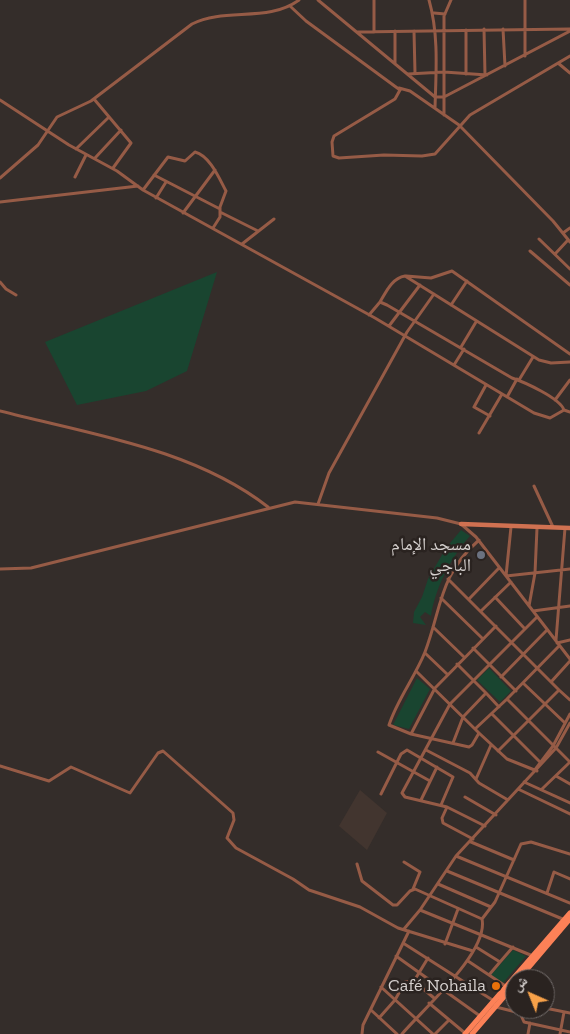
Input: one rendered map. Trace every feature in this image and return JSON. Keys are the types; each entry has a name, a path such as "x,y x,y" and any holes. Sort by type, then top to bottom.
{"main road":[{"path":"524,969 567,921 570,913"},
{"path":"526,969 534,957"},
{"path":"472,1034 505,992"},
{"path":"466,1034 480,1017 495,1004"}],"street":[{"path":"318,0 435,96 444,97 525,56 570,30"},
{"path":"374,0 374,32"},
{"path":"429,0 434,13 436,30 435,109"},
{"path":"444,116 444,30 445,14 451,0"},
{"path":"525,0 525,56"},
{"path":"0,178 34,150 57,117 80,108 94,99 197,22 277,11 297,1"},
{"path":"290,6 306,21 399,88 410,92 459,125 569,241 554,254"},
{"path":"434,13 445,14"},
{"path":"356,32 503,29 570,30"},
{"path":"503,29 505,66"},
{"path":"466,30 466,74"},
{"path":"484,30 486,75"},
{"path":"395,31 395,64"},
{"path":"414,31 415,74"},
{"path":"399,88 400,93 395,99 334,136 332,142 334,156 344,158 384,155 427,156 441,150 459,125 470,115 570,56"},
{"path":"558,62 570,73"},
{"path":"407,74 444,72 486,75"},
{"path":"94,99 129,139 131,146 113,168"},
{"path":"0,100 76,149 113,168 156,198 405,335 507,397 548,418 564,410 570,412"},
{"path":"76,149 109,117"},
{"path":"94,158 121,130"},
{"path":"143,190 170,156 185,161 195,152 202,155 214,170 226,191 220,211 220,220 213,228"},
{"path":"75,177 86,155"},
{"path":"183,213 214,170"},
{"path":"154,175 258,231"},
{"path":"156,198 166,182"},
{"path":"0,202 138,186"},
{"path":"242,244 274,219"},
{"path":"563,234 570,228"},
{"path":"539,239 570,269"},
{"path":"530,251 570,285"},
{"path":"369,315 398,278 405,276 431,278 450,271 570,354"},
{"path":"405,276 476,322 514,343 533,357 551,363 570,362"},
{"path":"451,305 467,281"},
{"path":"0,282 6,289 16,295"},
{"path":"389,326 420,285"},
{"path":"318,504 329,473 405,335 434,294"},
{"path":"380,302 555,400 563,406 564,410"},
{"path":"454,365 476,322"},
{"path":"507,397 533,357"},
{"path":"555,400 570,380"},
{"path":"486,385 474,407 490,416"},
{"path":"479,433 502,394"},
{"path":"0,411 151,450 193,464 236,485 269,508"},
{"path":"534,486 553,528"},
{"path":"0,569 31,568 295,502 428,516 461,524 567,528 561,570 557,643 538,668 475,729"},
{"path":"461,524 479,540 570,660 551,682"},
{"path":"506,576 511,526"},
{"path":"529,606 534,573 537,528"},
{"path":"479,540 461,558 448,579 425,653 389,725 392,728 411,734 452,744 470,746 479,733"},
{"path":"469,599 500,568"},
{"path":"506,576 570,569"},
{"path":"448,579 570,700"},
{"path":"481,611 510,582"},
{"path":"495,597 525,629"},
{"path":"441,598 483,639"},
{"path":"533,611 558,606 570,606"},
{"path":"485,826 447,807 403,795 413,772 450,704 537,617"},
{"path":"411,734 435,688 496,626"},
{"path":"433,627 464,657"},
{"path":"502,677 547,630"},
{"path":"557,643 570,640"},
{"path":"473,648 516,691"},
{"path":"425,653 447,674"},
{"path":"457,664 499,707"},
{"path":"416,671 498,751 512,762 535,770"},
{"path":"523,683 565,723"},
{"path":"498,751 559,690"},
{"path":"452,744 463,717 486,693"},
{"path":"507,700 570,762 542,789"},
{"path":"492,714 540,762"},
{"path":"535,770 555,747 570,714"},
{"path":"404,929 420,910 456,856 532,774 555,747 570,723"},
{"path":"476,780 491,745"},
{"path":"0,766 49,781 72,767 129,793 134,791 161,750 233,813 234,820 227,838 231,845 293,879 309,890 360,907 409,931 445,944 473,951"},
{"path":"381,794 404,750 422,757 453,777 441,805"},
{"path":"426,750 470,773 476,780 508,800"},
{"path":"378,752 396,764 430,781"},
{"path":"421,800 437,766"},
{"path":"556,776 570,784"},
{"path":"524,782 570,803"},
{"path":"518,789 570,814"},
{"path":"465,797 496,815"},
{"path":"447,807 442,818 443,823 472,840 514,860"},
{"path":"402,1034 468,961 484,928 482,919 500,892 521,844 524,842 570,854"},
{"path":"456,856 570,903"},
{"path":"357,864 362,881 393,905 399,904 413,889 420,872 404,862"},
{"path":"447,870 567,921"},
{"path":"547,893 554,872 570,879"},
{"path":"438,884 491,907"},
{"path":"413,889 482,919"},
{"path":"445,944 458,909"},
{"path":"420,910 534,957"},
{"path":"362,1034 361,1029 409,931"},
{"path":"403,942 456,975 495,1004 505,1008"},
{"path":"476,947 500,962"},
{"path":"489,975 513,947"},
{"path":"396,956 480,1017"},
{"path":"414,981 428,958"},
{"path":"468,961 505,986"},
{"path":"379,1018 394,1000 405,982 414,981 434,998"},
{"path":"381,987 434,1034 450,1020"},
{"path":"429,1003 466,1034"},
{"path":"371,1010 397,1034"},
{"path":"555,1010 570,1013"},
{"path":"560,1032 564,1012"},
{"path":"522,1019 560,1032 570,1032"},
{"path":"528,1034 530,1023"}],"shaded area":[{"path":"360,790 387,813 367,850 339,826"}],"green space":[{"path":"217,272 187,371 146,391 77,405 45,342"},
{"path":"461,530 470,536 450,563 436,595 431,616 425,612 420,617 426,625 413,623 414,612 422,597 428,579 446,548"},
{"path":"489,668 511,691 500,702 477,680"},
{"path":"417,678 430,689 409,729 393,725"},
{"path":"513,950 526,956 515,969 505,969 505,981 503,983 491,975"}],"place":[{"name":"مسجد الإمام الباجي","path":"481,555"},
{"name":"Café Nohaila","path":"496,986"}]}
